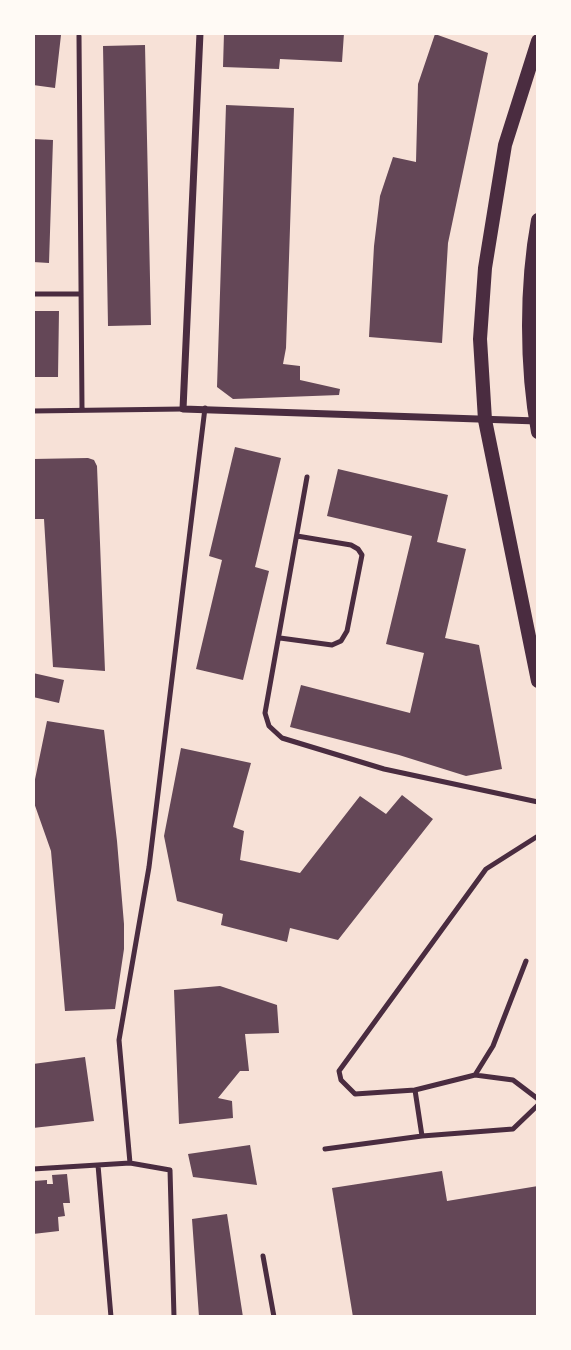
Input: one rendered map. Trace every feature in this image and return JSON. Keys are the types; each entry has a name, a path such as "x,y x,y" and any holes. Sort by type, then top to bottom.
{"main road":[{"path":"538,41 505,145 485,268 480,339 485,420 538,681"},
{"path":"537,424 528,329 532,253 538,220"}],"street":[{"path":"200,33 183,409 537,424"}],"lane":[{"path":"79,36 82,409"},
{"path":"33,294 81,294"},
{"path":"130,1163 119,1041 149,867 205,408"},
{"path":"33,411 183,409"},
{"path":"307,477 265,713 269,726 282,738 384,769 538,802"},
{"path":"280,638 332,645 341,640 347,631 362,555 351,545 297,537"},
{"path":"538,836 486,869 339,1071 341,1080 355,1094 415,1090 475,1075 513,1080 538,1099"},
{"path":"475,1075 493,1046 526,961"},
{"path":"415,1090 422,1136"},
{"path":"325,1149 422,1136 513,1129 538,1105"},
{"path":"33,1169 130,1163 170,1170 174,1317"},
{"path":"98,1165 111,1317"},
{"path":"263,1256 274,1317"}],"building":[{"path":"33,33 61,35 55,88 33,85"},
{"path":"224,33 344,33 342,62 280,59 279,69 223,67"},
{"path":"435,34 488,53 448,243 442,343 369,337 380,196 393,157 416,162 418,84"},
{"path":"145,45 151,325 108,326 103,46"},
{"path":"226,105 294,108 286,348 283,364 300,366 300,380 340,389 339,395 233,399 217,387"},
{"path":"33,139 53,140 49,263 33,262"},
{"path":"33,311 59,311 58,377 33,377"},
{"path":"235,447 281,458 255,567 269,571 243,680 196,669 222,560 209,556"},
{"path":"33,459 94,460 97,466 105,671 53,667 44,519 33,519"},
{"path":"338,469 448,495 437,542 466,549 445,638 479,645 502,769 466,776 399,755 290,727 301,685 410,713 424,653 386,644 412,536 327,516"},
{"path":"33,673 64,680 59,703 33,697"},
{"path":"47,721 104,730 124,924 124,949 115,1009 65,1011 51,851 33,800"},
{"path":"181,748 251,763 233,827 244,831 240,860 300,873 360,796 386,814 402,795 433,819 338,940 290,928 287,942 221,925 223,914 177,901 164,836"},
{"path":"220,986 277,1005 279,1033 245,1034 249,1071 240,1071 218,1098 232,1101 233,1118 179,1124 174,990"},
{"path":"85,1057 94,1121 33,1128 33,1064"},
{"path":"250,1145 257,1185 193,1177 188,1154"},
{"path":"442,1171 447,1201 538,1186 538,1317 353,1317 332,1188"},
{"path":"67,1174 70,1203 63,1203 65,1216 58,1217 59,1231 33,1234 34,1181 47,1180 47,1184 53,1184 52,1175"},
{"path":"227,1214 243,1317 199,1317 192,1219"}]}
